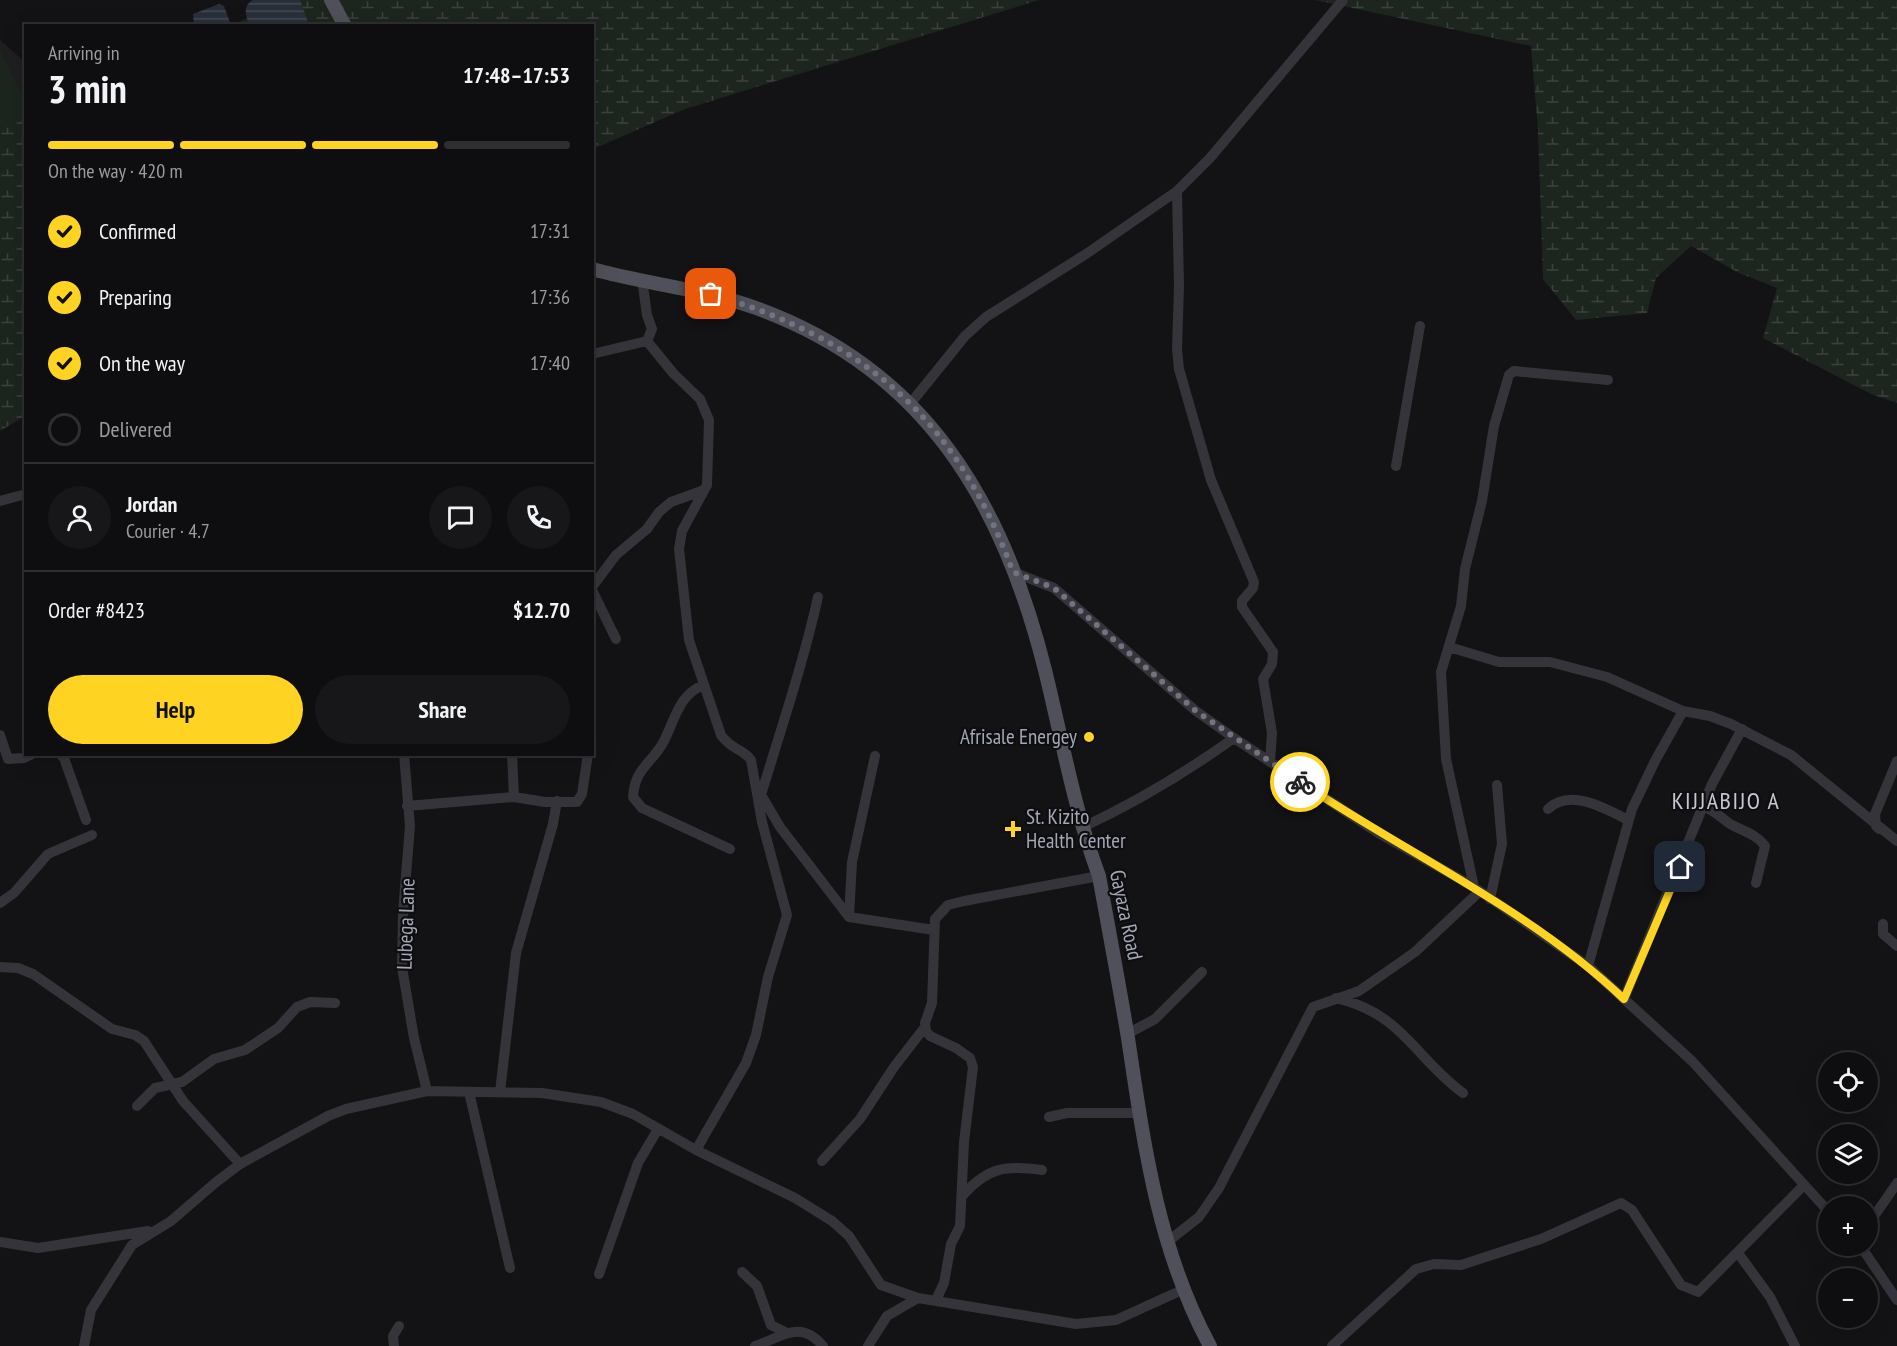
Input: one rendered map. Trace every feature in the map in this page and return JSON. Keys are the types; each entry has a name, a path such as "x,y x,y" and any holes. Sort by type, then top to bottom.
{"main road":[{"path":"331,0 344,24"},
{"name":"Gayaza Road","path":"594,269 711,294 755,307 795,324 849,355 910,404 942,438 978,491 996,526 1044,667 1081,828 1099,876 1139,1113 1166,1243 1182,1290 1210,1346"}],"street":[{"path":"910,404 965,336 986,317 1086,254 1177,191 1210,158 1343,0"},
{"path":"1177,191 1179,369 1210,480 1254,582 1253,588 1242,601 1242,607 1273,652 1272,664 1263,679 1272,733 1270,762"},
{"path":"642,279 647,315 652,330 647,341"},
{"path":"1396,466 1420,326"},
{"path":"594,354 647,341"},
{"path":"647,341 673,373 700,399 709,420 707,485 682,531 679,549 689,640 703,685 727,744 747,754 751,760 759,791 764,830 787,915 768,977 756,1035 746,1063 696,1150"},
{"path":"1477,890 1444,742 1440,672 1461,606 1465,569 1482,501 1495,419 1509,375 1519,370 1550,376 1608,380"},
{"path":"594,586 616,555 647,529 658,512 671,502 704,490"},
{"path":"0,501 24,495"},
{"path":"1013,572 1054,588 1196,711 1234,738 1380,834 1477,890 1588,966 1692,1061 1818,1200"},
{"path":"594,593 616,639"},
{"path":"818,597 809,641 759,791 780,827 849,917 934,930"},
{"path":"1449,647 1499,662 1550,662 1606,677 1683,711 1710,716 1742,729 1791,755 1897,841"},
{"path":"703,685 688,693 678,708 663,742 634,780 633,796 642,808 730,849"},
{"path":"1588,966 1628,820 1655,761 1683,711"},
{"path":"1624,999 1719,768 1742,729"},
{"path":"0,735 8,759 28,756"},
{"path":"1081,828 1129,806 1185,773 1234,738"},
{"path":"62,756 86,820"},
{"name":"Lubega Lane","path":"404,756 410,826 403,912 402,967 414,1038 428,1091"},
{"path":"512,756 514,797"},
{"path":"407,806 514,797 577,802 582,794 588,756"},
{"path":"849,917 852,862 875,756"},
{"path":"1897,761 1875,814 1876,826 1897,841"},
{"path":"1490,899 1502,844 1497,785"},
{"path":"1548,809 1557,800 1566,798 1608,809 1628,820"},
{"path":"500,1092 516,953 553,824 557,801"},
{"path":"1704,807 1714,810 1731,824 1759,838 1765,846 1756,883"},
{"path":"2,898 48,854 92,834"},
{"path":"822,1161 860,1119 894,1067 926,1027 932,1003 934,930 938,913 948,905 1099,876"},
{"path":"1166,1243 1199,1217 1219,1188 1313,1007 1359,991 1415,952 1477,890"},
{"path":"1883,924 1882,934 1897,946"},
{"path":"0,967 18,968 33,974 112,1029 135,1035 154,1052 183,1101 240,1164"},
{"path":"1127,1034 1155,1019 1202,972"},
{"path":"1336,998 1358,1003 1395,1024 1407,1041 1463,1093"},
{"path":"137,1106 155,1088 172,1082 182,1082 214,1059 233,1056 245,1050 278,1028 297,1007 310,1002 335,1003"},
{"path":"926,1027 930,1036 956,1048 970,1058 973,1067 964,1142 960,1226 951,1244 944,1283 936,1300"},
{"path":"84,1346 91,1310 132,1245 151,1231 171,1221 240,1164 346,1109 428,1091 542,1093 601,1102 633,1114 696,1150 795,1198 832,1221 849,1236 881,1285 918,1298 1076,1324 1116,1320 1182,1290"},
{"path":"469,1092 482,1155 494,1190 510,1268"},
{"path":"1049,1117 1067,1113 1139,1113"},
{"path":"599,1274 638,1162 658,1129"},
{"path":"963,1195 976,1179 988,1172 1004,1168 1042,1170"},
{"path":"1878,1211 1897,1183"},
{"path":"1332,1346 1416,1269 1434,1264 1461,1265 1530,1243 1621,1203 1629,1207 1671,1268 1673,1276 1690,1291 1698,1292 1804,1185"},
{"path":"0,1242 38,1248 151,1231"},
{"path":"1738,1253 1770,1297 1795,1346"},
{"path":"1867,1256 1897,1300"},
{"path":"742,1272 757,1286 771,1325 787,1333"},
{"path":"868,1346 888,1316 918,1298"},
{"path":"394,1346 393,1336 399,1326"},
{"path":"755,1346 787,1333 808,1333 823,1346"}],"shaded area":[{"path":"253,0 300,0 309,24 249,24 246,8"},
{"path":"219,4 224,6 231,24 194,24 193,14"},
{"path":"0,40 24,61 24,124 0,136"}],"green space":[{"path":"288,0 1039,0 685,109 594,149 594,24 234,24"},
{"path":"1315,0 1897,0 1897,403 1871,394 1763,338 1777,288 1737,272 1691,246 1656,278 1647,313 1576,320 1543,279 1538,130 1531,46"},
{"path":"0,50 24,98 24,119 0,131"},
{"path":"24,116 24,417 0,431 0,128"}],"way so far":[{"path":"711,294 755,307 795,324 849,355 882,379 910,404 942,438 966,472 996,526 1013,572 1040,580 1054,588 1196,711 1300,782"}],"place":[{"name":"Afrisale Energey","path":"1089,737"},
{"name":"St. Kizito Health Center","path":"1013,829"}],"district":[{"name":"KIJJABIJO A","path":"1726,801"}],"route":[{"path":"1300,782 1380,834 1474,887 1588,966 1624,999 1680,867"}]}
